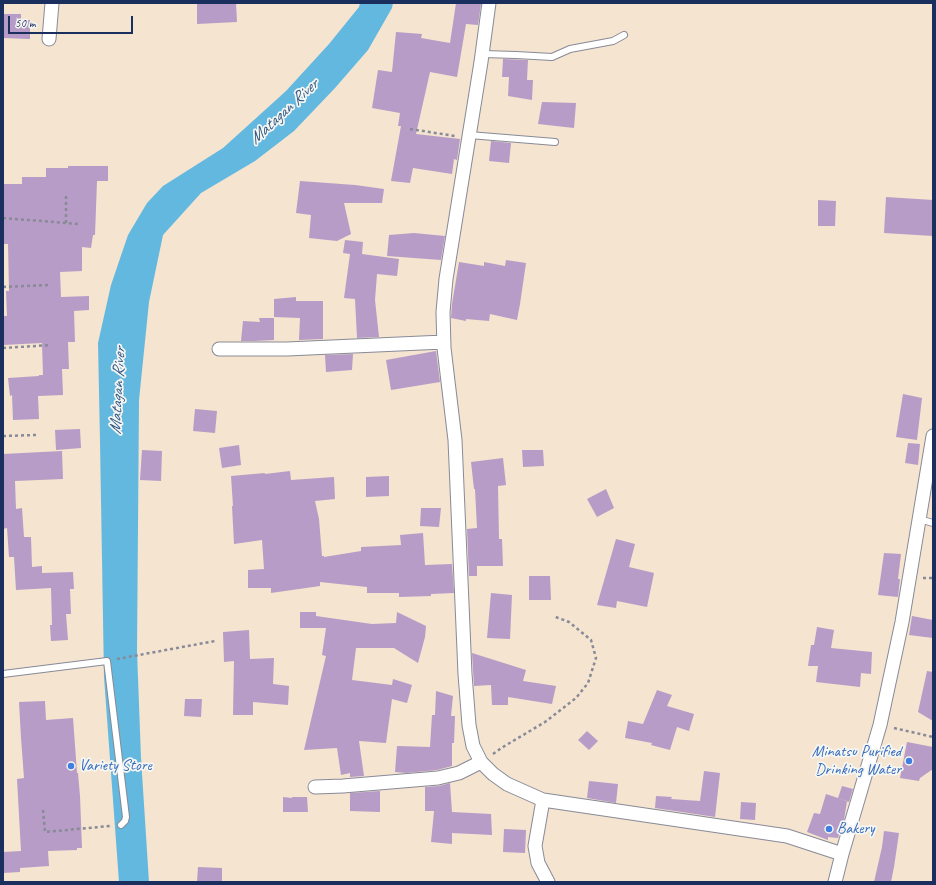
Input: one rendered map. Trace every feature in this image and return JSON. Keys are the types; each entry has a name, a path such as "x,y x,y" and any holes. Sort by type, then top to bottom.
{"street":[{"path":"49,39 52,3"},
{"path":"489,3 446,278 443,312 447,378 455,440 465,674 473,746 481,762 493,774 507,784 543,800 787,836 842,854"},
{"path":"219,349 287,349 444,342"},
{"path":"835,882 880,725 902,622 933,436"},
{"path":"315,788 438,778 459,773 481,762"},
{"path":"543,800 535,846 538,863 548,882"}],"lane":[{"path":"482,54 516,54 552,57 570,49 613,42 624,35"},
{"path":"469,136 555,142"},
{"path":"919,520 933,523"},
{"path":"3,674 107,660 126,817 125,821 121,825"}],"path":[{"path":"410,129 469,136"},
{"path":"66,194 66,223"},
{"path":"3,218 79,224"},
{"path":"3,287 48,285"},
{"path":"3,348 51,345"},
{"path":"3,436 36,435"},
{"path":"481,762 545,722 576,698 588,683 596,658 591,640 569,622 553,616"},
{"path":"118,659 215,641"},
{"path":"880,725 933,738"},
{"path":"43,810 44,832 121,825"}],"water":[{"name":"Matagan River","path":"360,3 393,3 392,8 368,50 335,88 294,131 255,161 201,193 163,235 149,302 139,400 137,651 141,758 149,882 119,882 104,677 98,343 111,285 128,235 147,203 163,186 223,148 286,91 329,44 359,7"}],"building":[{"path":"197,3 236,3 237,22 197,24"},
{"path":"456,3 481,4 478,25 466,24 457,77 430,72 416,134 460,139 457,160 454,159 452,174 413,168 410,183 391,181 401,126 398,126 400,113 372,108 378,70 392,72 396,32 422,34 421,38 450,43"},
{"path":"3,14 21,14 21,20 30,20 30,39 3,38"},
{"path":"503,59 528,60 527,80 533,80 532,100 508,96 509,77 502,77"},
{"path":"542,102 576,103 574,128 538,124"},
{"path":"491,141 511,143 509,163 489,161"},
{"path":"68,166 108,166 108,181 97,181 95,235 93,235 91,248 82,247 82,271 60,272 61,297 89,296 89,310 74,311 75,342 68,342 69,369 62,369 63,395 38,396 39,419 13,420 12,395 10,396 8,378 43,375 42,343 3,345 3,316 7,316 6,291 9,291 8,244 3,244 3,184 22,184 22,177 46,177 46,168 68,168"},
{"path":"300,181 355,185 384,189 382,203 344,203 351,234 337,241 309,238 311,215 296,213"},
{"path":"886,197 933,200 933,236 884,233"},
{"path":"818,200 836,201 835,226 818,226"},
{"path":"414,233 445,236 441,260 387,256 389,235"},
{"path":"345,240 363,242 362,254 399,259 397,276 377,274 375,300 379,337 357,338 355,299 344,298 350,254 343,253"},
{"path":"506,260 526,263 517,320 490,314 489,321 466,319 466,321 451,318 459,262 484,266 484,262 505,266"},
{"path":"296,297 296,301 323,301 323,339 299,340 300,318 274,317 274,299"},
{"path":"259,318 274,318 274,340 241,341 243,321 260,322"},
{"path":"436,351 440,382 391,390 386,360"},
{"path":"353,354 352,370 326,372 325,355"},
{"path":"903,394 922,398 917,440 896,437"},
{"path":"195,409 217,411 215,433 193,431"},
{"path":"80,429 81,448 56,450 55,430"},
{"path":"908,443 920,444 918,465 905,463"},
{"path":"239,445 241,465 222,468 219,448"},
{"path":"142,450 162,451 161,481 140,480"},
{"path":"522,450 543,450 544,466 523,467"},
{"path":"62,451 63,479 15,481 16,509 22,508 24,537 31,537 32,567 42,566 42,573 73,572 74,589 70,589 71,614 66,614 68,640 51,641 51,588 16,590 14,557 9,557 7,528 3,529 3,454"},
{"path":"503,458 506,485 498,486 499,539 502,539 503,566 477,566 477,576 469,576 467,529 477,528 475,489 471,462"},
{"path":"290,471 291,480 334,477 335,499 315,501 319,519 322,556 324,557 361,551 361,547 401,545 400,535 423,533 425,565 452,564 454,593 431,594 431,596 399,597 399,593 367,593 367,587 320,582 320,586 271,593 271,588 248,588 248,570 264,569 262,540 234,544 231,476"},
{"path":"389,476 389,496 366,497 366,477"},
{"path":"606,489 614,508 597,517 587,499"},
{"path":"421,508 441,508 439,527 420,526"},
{"path":"616,539 635,544 629,567 654,573 647,607 617,601 616,608 597,605"},
{"path":"884,553 901,554 898,579 900,579 898,597 878,595"},
{"path":"529,576 550,576 551,600 529,600"},
{"path":"491,593 512,595 510,639 487,638"},
{"path":"300,612 316,612 316,616 372,624 396,623 397,612 426,626 425,637 418,663 394,648 356,648 352,680 392,685 393,679 412,685 407,703 392,699 386,743 359,741 364,776 350,777 350,773 341,775 337,748 304,750 326,656 322,655 326,628 300,628"},
{"path":"912,616 933,620 933,638 909,635"},
{"path":"817,627 834,630 831,648 872,652 871,674 861,673 860,687 816,682 818,666 808,666 811,645 814,645"},
{"path":"249,630 250,659 274,658 273,684 289,686 288,705 253,702 253,715 233,715 234,661 224,662 223,632"},
{"path":"472,653 526,670 523,681 556,686 552,704 508,697 508,705 492,705 491,685 474,686"},
{"path":"927,671 933,672 933,721 918,712"},
{"path":"657,690 672,695 667,706 694,714 689,731 677,727 670,750 651,745 652,743 625,738 628,721 643,724"},
{"path":"436,691 453,696 451,716 455,716 454,743 452,743 452,766 437,770 406,773 395,772 397,746 430,747 432,715 435,715"},
{"path":"185,699 202,699 201,717 184,716"},
{"path":"45,701 46,720 73,718 80,796 82,848 77,848 77,850 48,851 49,866 20,868 20,872 3,873 3,852 21,851 17,779 24,778 19,702"},
{"path":"587,731 598,741 589,750 578,740"},
{"path":"907,742 933,747 933,769 920,778 919,781 900,778"},
{"path":"704,771 720,773 715,817 655,808 656,796 672,797 671,799 700,801"},
{"path":"589,781 618,784 616,803 587,798"},
{"path":"450,783 452,812 491,814 492,835 452,833 452,844 431,842 434,811 425,811 425,787 439,786"},
{"path":"842,786 853,789 849,802 838,798"},
{"path":"380,791 380,812 350,811 350,793"},
{"path":"826,794 847,801 844,820 838,838 828,837 828,840 807,832 814,813 820,814"},
{"path":"283,797 307,797 308,812 283,812"},
{"path":"741,802 756,803 755,820 740,819"},
{"path":"504,829 526,830 525,853 503,852"},
{"path":"884,831 899,833 894,867 891,882 874,882 882,847"},
{"path":"198,867 222,868 222,882 197,882"}],"place":[{"name":"Minatsu Purified Drinking Water","path":"909,761"},
{"name":"Variety Store","path":"71,766"},
{"name":"Bakery","path":"829,829"}]}
